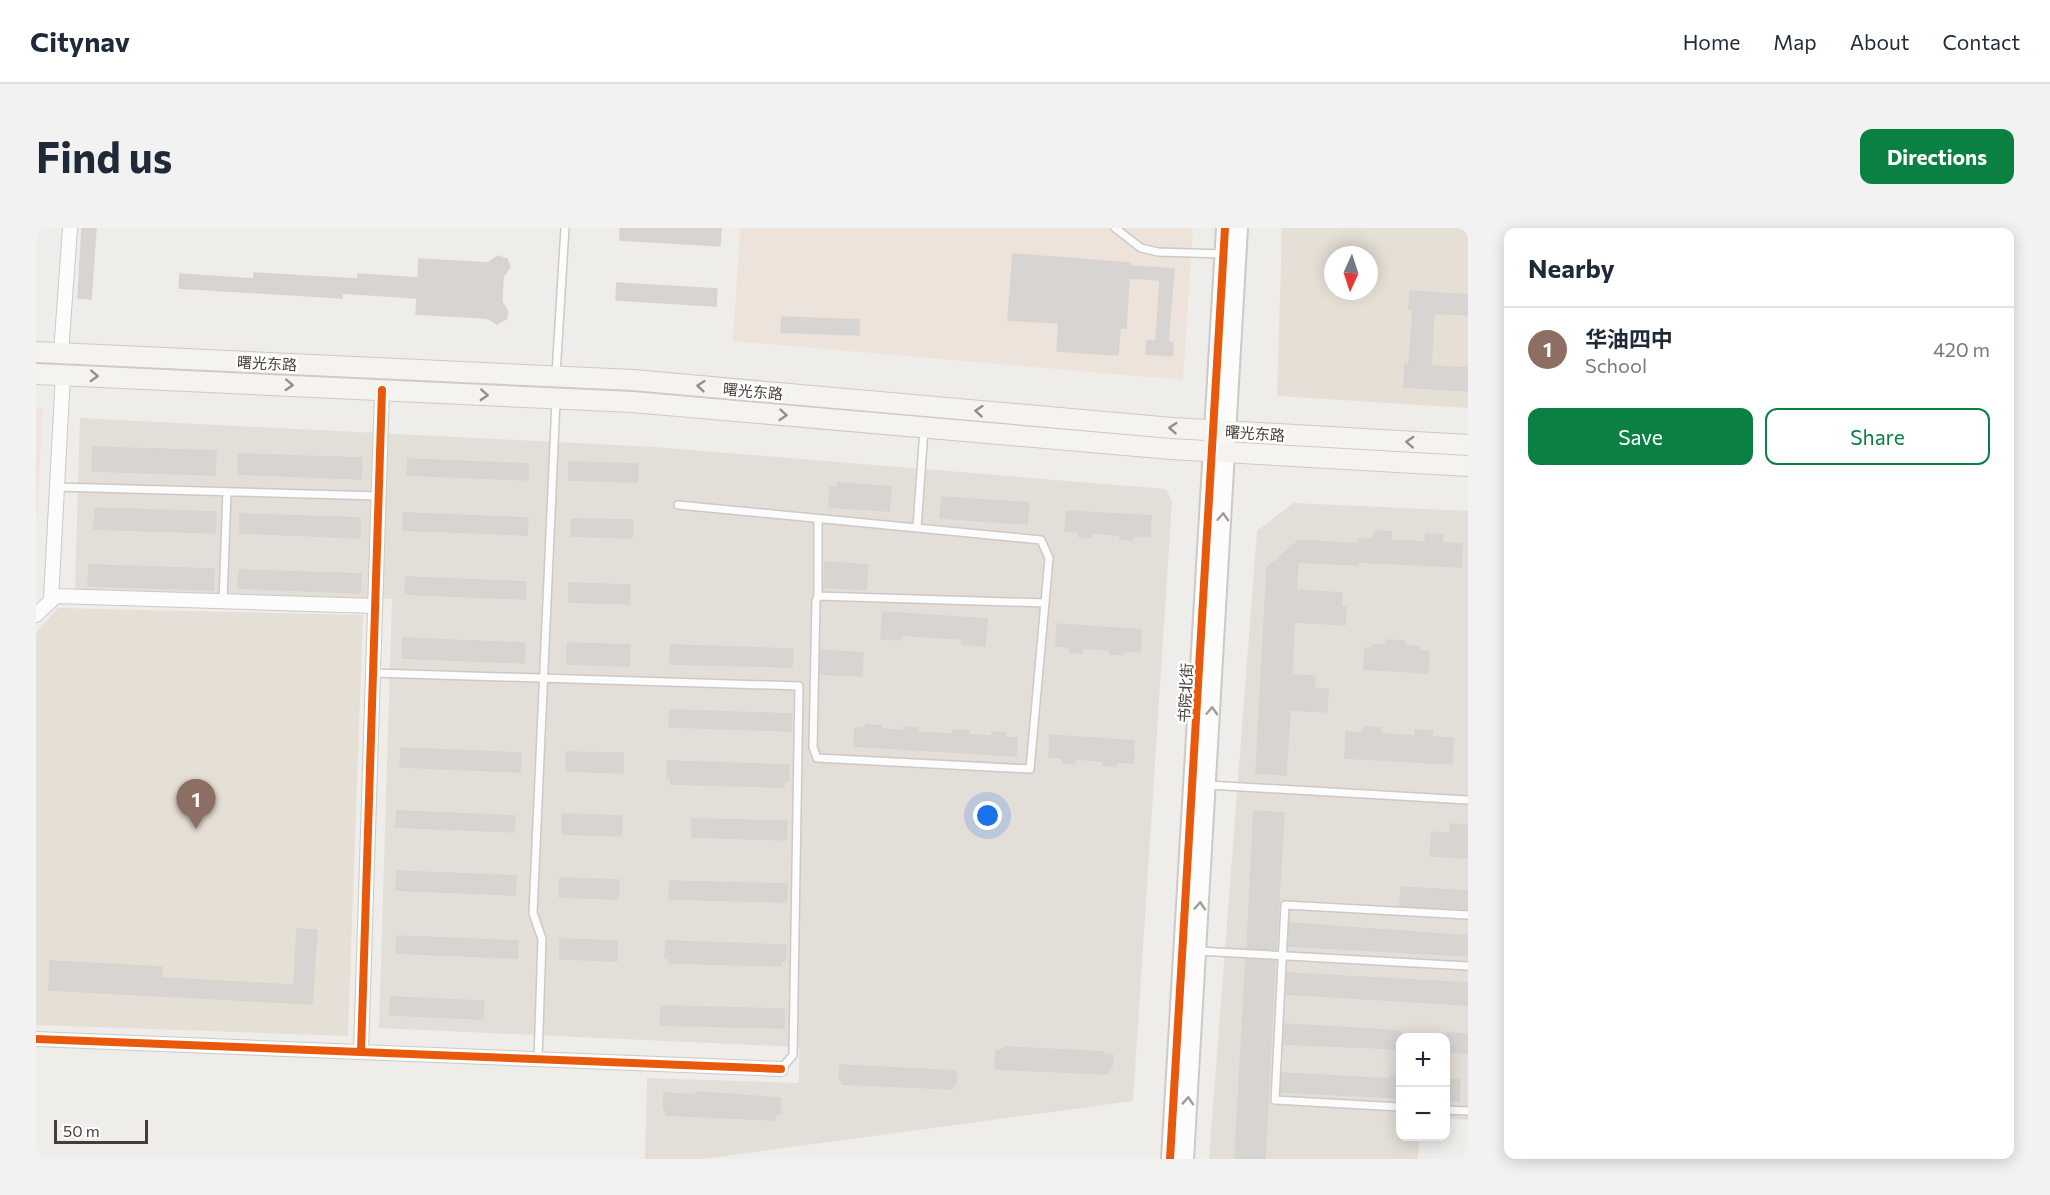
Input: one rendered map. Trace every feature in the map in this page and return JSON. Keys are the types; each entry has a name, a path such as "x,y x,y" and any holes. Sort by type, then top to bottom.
{"main road":[{"name":"曙光东路","path":"36,352 633,380 1220,431 1468,445"},
{"name":"曙光东路","path":"36,374 632,402 1219,452 1468,466"}],"street":[{"path":"61,353 70,228"},
{"name":"书院北街","path":"1185,1159 1208,785 1225,228"},
{"name":"书院北街","path":"1220,431 1239,228"},
{"path":"51,599 63,375"},
{"path":"361,1052 382,390"},
{"name":"书院北街","path":"1170,1159 1219,452"},
{"path":"36,615 56,596 375,606"},
{"path":"36,1039 781,1069"}],"lane":[{"path":"556,377 565,228"},
{"path":"1115,228 1141,248 1158,252 1223,255"},
{"path":"538,1060 542,939 533,913 556,398"},
{"path":"917,528 924,427"},
{"path":"57,488 378,496"},
{"path":"223,601 227,492"},
{"path":"678,505 1041,540 1049,558 1030,769 817,758 813,747 818,519"},
{"path":"818,596 1045,603"},
{"path":"373,673 799,686 793,1055 781,1069"},
{"path":"1208,785 1468,800"},
{"path":"1396,1107 1275,1100 1285,905 1468,915"},
{"path":"1197,951 1468,966"},
{"path":"1450,1110 1468,1111"}],"shaded area":[{"path":"740,228 1193,228 1183,380 733,341"},
{"path":"1282,228 1468,228 1468,408 1277,396"},
{"path":"36,408 43,408 36,522"},
{"path":"80,418 654,447 1166,489 1172,501 1133,1101 702,1159 645,1159 647,1078 799,1083 799,1047 379,1028 392,599 75,589"},
{"path":"1293,503 1468,511 1468,1120 1450,1118 1450,1033 1396,1033 1396,1141 1419,1141 1418,1159 1209,1159 1257,531"},
{"path":"58,608 363,615 348,1036 36,1025 36,633"}],"building":[{"path":"82,228 96,228 91,299 78,298"},
{"path":"620,228 721,228 720,246 620,240"},
{"path":"1013,254 1130,263 1130,266 1174,269 1168,342 1173,343 1172,356 1146,354 1147,341 1156,341 1160,280 1129,278 1126,328 1120,328 1118,355 1057,351 1059,323 1008,320"},
{"path":"498,256 507,259 510,267 503,277 502,302 507,310 507,318 497,324 487,318 416,314 417,298 342,293 342,298 179,288 180,274 254,279 254,273 358,279 358,274 418,278 419,259 488,263"},
{"path":"617,283 717,289 716,306 616,300"},
{"path":"1410,291 1468,295 1468,315 1434,313 1431,366 1468,368 1468,391 1404,387 1405,364 1409,364 1413,310 1409,310"},
{"path":"782,317 859,320 859,335 781,332"},
{"path":"93,447 216,451 215,475 92,471"},
{"path":"238,454 362,458 361,479 238,474"},
{"path":"408,459 528,464 528,480 407,475"},
{"path":"569,462 638,464 637,482 569,480"},
{"path":"838,483 891,487 889,511 829,507 830,487 838,487"},
{"path":"942,497 1029,503 1027,524 940,518"},
{"path":"95,508 216,512 215,533 94,529"},
{"path":"1067,511 1151,516 1150,536 1133,536 1133,540 1120,539 1120,535 1092,533 1091,538 1079,537 1079,532 1065,531"},
{"path":"404,513 528,518 527,535 403,530"},
{"path":"240,514 360,518 360,538 240,533"},
{"path":"571,519 633,520 632,538 571,536"},
{"path":"1375,531 1391,532 1391,540 1425,542 1426,534 1443,535 1442,543 1462,544 1461,567 1358,562 1358,565 1298,562 1296,590 1342,593 1341,607 1346,607 1345,625 1294,622 1292,675 1315,676 1314,688 1328,689 1327,712 1290,710 1286,775 1256,773 1267,568 1299,540 1359,544 1359,539 1374,539"},
{"path":"825,562 868,565 866,590 824,587"},
{"path":"89,565 214,569 213,590 88,586"},
{"path":"239,570 361,574 360,593 238,588"},
{"path":"406,577 526,582 525,599 405,594"},
{"path":"569,583 630,585 630,604 569,602"},
{"path":"883,612 987,619 985,646 962,644 962,639 901,635 900,640 881,639"},
{"path":"1057,624 1141,630 1140,652 1124,651 1123,655 1110,654 1110,650 1082,648 1082,653 1069,652 1070,647 1056,646"},
{"path":"403,638 525,643 524,663 402,658"},
{"path":"1386,640 1405,641 1405,646 1420,647 1419,651 1429,651 1428,673 1364,669 1365,648 1373,648 1373,645 1386,645"},
{"path":"567,643 630,645 629,666 567,664"},
{"path":"671,645 793,649 792,667 670,664"},
{"path":"821,650 863,653 862,676 820,674"},
{"path":"670,710 791,714 791,731 669,727"},
{"path":"866,725 904,731 904,727 918,728 918,732 930,733 953,734 953,730 969,731 968,735 992,736 992,732 1006,733 1005,737 1017,738 1016,756 854,746 855,728 866,728"},
{"path":"1364,727 1381,728 1381,734 1415,736 1415,730 1433,731 1432,737 1453,738 1452,764 1345,758 1346,732 1364,733"},
{"path":"1050,735 1134,741 1133,763 1117,762 1116,766 1103,765 1104,761 1075,759 1075,764 1062,763 1063,758 1049,757"},
{"path":"401,748 521,753 520,772 400,767"},
{"path":"566,752 623,753 623,773 566,771"},
{"path":"667,761 789,765 789,781 784,781 784,787 671,784 671,778 667,778"},
{"path":"397,811 515,816 514,832 396,827"},
{"path":"1254,811 1284,813 1276,950 1247,948"},
{"path":"562,814 622,816 621,836 562,834"},
{"path":"692,819 787,821 786,840 692,837"},
{"path":"1451,824 1468,825 1468,858 1430,856 1432,832 1450,833"},
{"path":"397,871 516,876 515,895 396,890"},
{"path":"560,878 619,880 618,899 559,897"},
{"path":"670,881 787,884 786,902 669,899"},
{"path":"1401,887 1468,891 1468,909 1400,906"},
{"path":"1290,923 1468,936 1468,956 1289,946"},
{"path":"297,929 317,930 312,1004 49,990 50,961 162,967 161,978 294,985"},
{"path":"397,936 518,941 517,958 396,953"},
{"path":"560,939 617,941 617,961 560,959"},
{"path":"666,941 786,945 785,961 781,961 781,966 669,963 669,958 665,958"},
{"path":"1246,959 1275,961 1265,1159 1235,1159"},
{"path":"1287,973 1468,983 1468,1005 1286,994"},
{"path":"391,997 484,1001 483,1019 390,1015"},
{"path":"661,1006 784,1009 784,1028 660,1025"},
{"path":"1285,1024 1401,1031 1401,1033 1396,1033 1396,1049 1283,1044"},
{"path":"1450,1033 1468,1034 1468,1053 1450,1052"},
{"path":"1004,1047 1103,1052 1103,1054 1113,1055 1112,1067 1109,1067 1108,1074 995,1069 996,1050 1003,1050"},
{"path":"840,1065 956,1071 956,1084 953,1084 952,1089 842,1084 842,1080 839,1080"},
{"path":"1282,1073 1389,1079 1390,1076 1396,1077 1396,1098 1281,1092"},
{"path":"1450,1079 1460,1080 1459,1101 1450,1100"},
{"path":"696,1092 780,1098 780,1114 776,1114 775,1120 666,1115 666,1109 663,1109 664,1093 696,1095"}],"cycle path":[{"path":"1170,1159 1225,228"},
{"path":"361,1052 382,390"},
{"path":"36,1039 781,1069"}],"place":[{"name":"华油四中","path":"196,829"}]}
